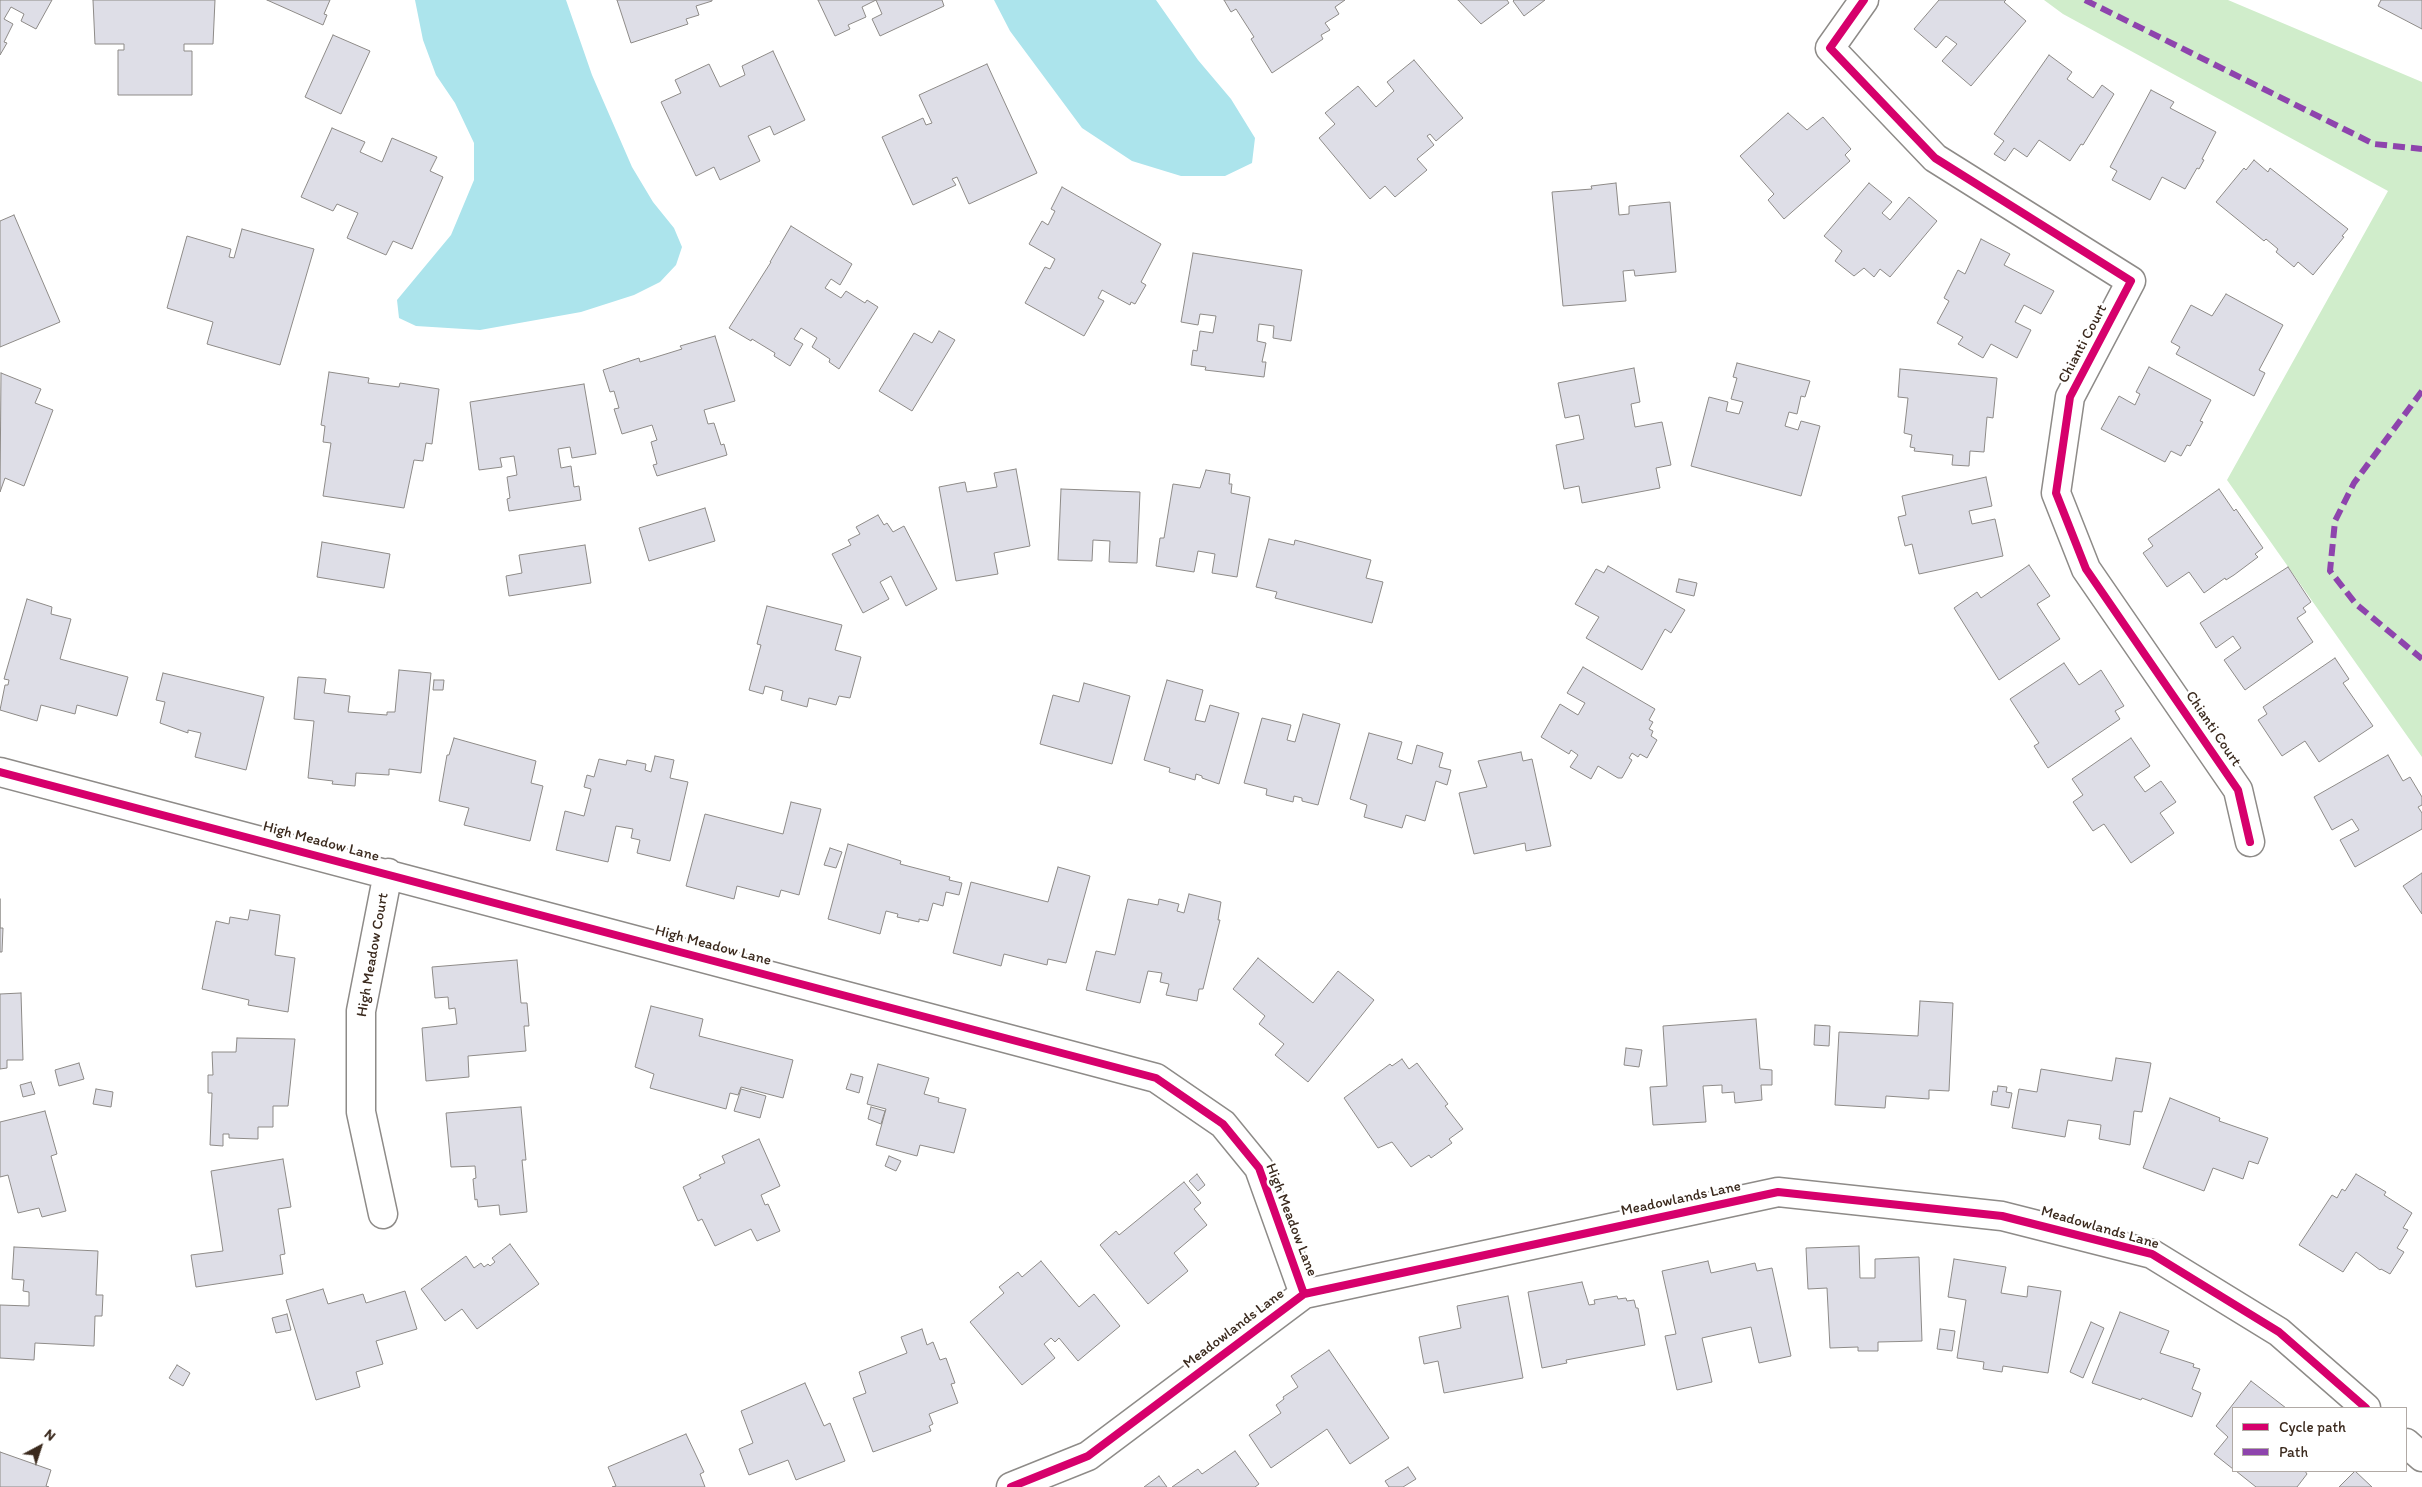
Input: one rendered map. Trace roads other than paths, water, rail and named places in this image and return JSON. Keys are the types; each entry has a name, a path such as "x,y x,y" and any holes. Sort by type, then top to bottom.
{"street":[{"name":"Chianti Court","path":"1864,0 1830,48 1934,158 2131,281 2070,397 2056,492 2086,569 2238,790 2250,842"},
{"name":"High Meadow Lane","path":"0,772 1156,1078 1223,1124 1259,1168 1304,1294"},
{"name":"High Meadow Court","path":"383,1214 361,1112 361,1011 388,874"},
{"name":"Meadowlands Lane","path":"1011,1487 1088,1456 1304,1294 1778,1192 1992,1215 2152,1254 2279,1332 2365,1407"},
{"path":"2407,1444 2422,1457"}],"water":[{"path":"415,0 566,0 592,75 632,167 653,202 674,228 682,247 676,265 660,282 634,295 581,312 480,330 416,326 399,318 397,300 451,235 474,180 474,143 455,103 436,75 423,40"},
{"path":"994,0 1156,0 1198,60 1231,99 1255,138 1252,163 1225,176 1181,176 1132,161 1082,128 1010,31"}]}
